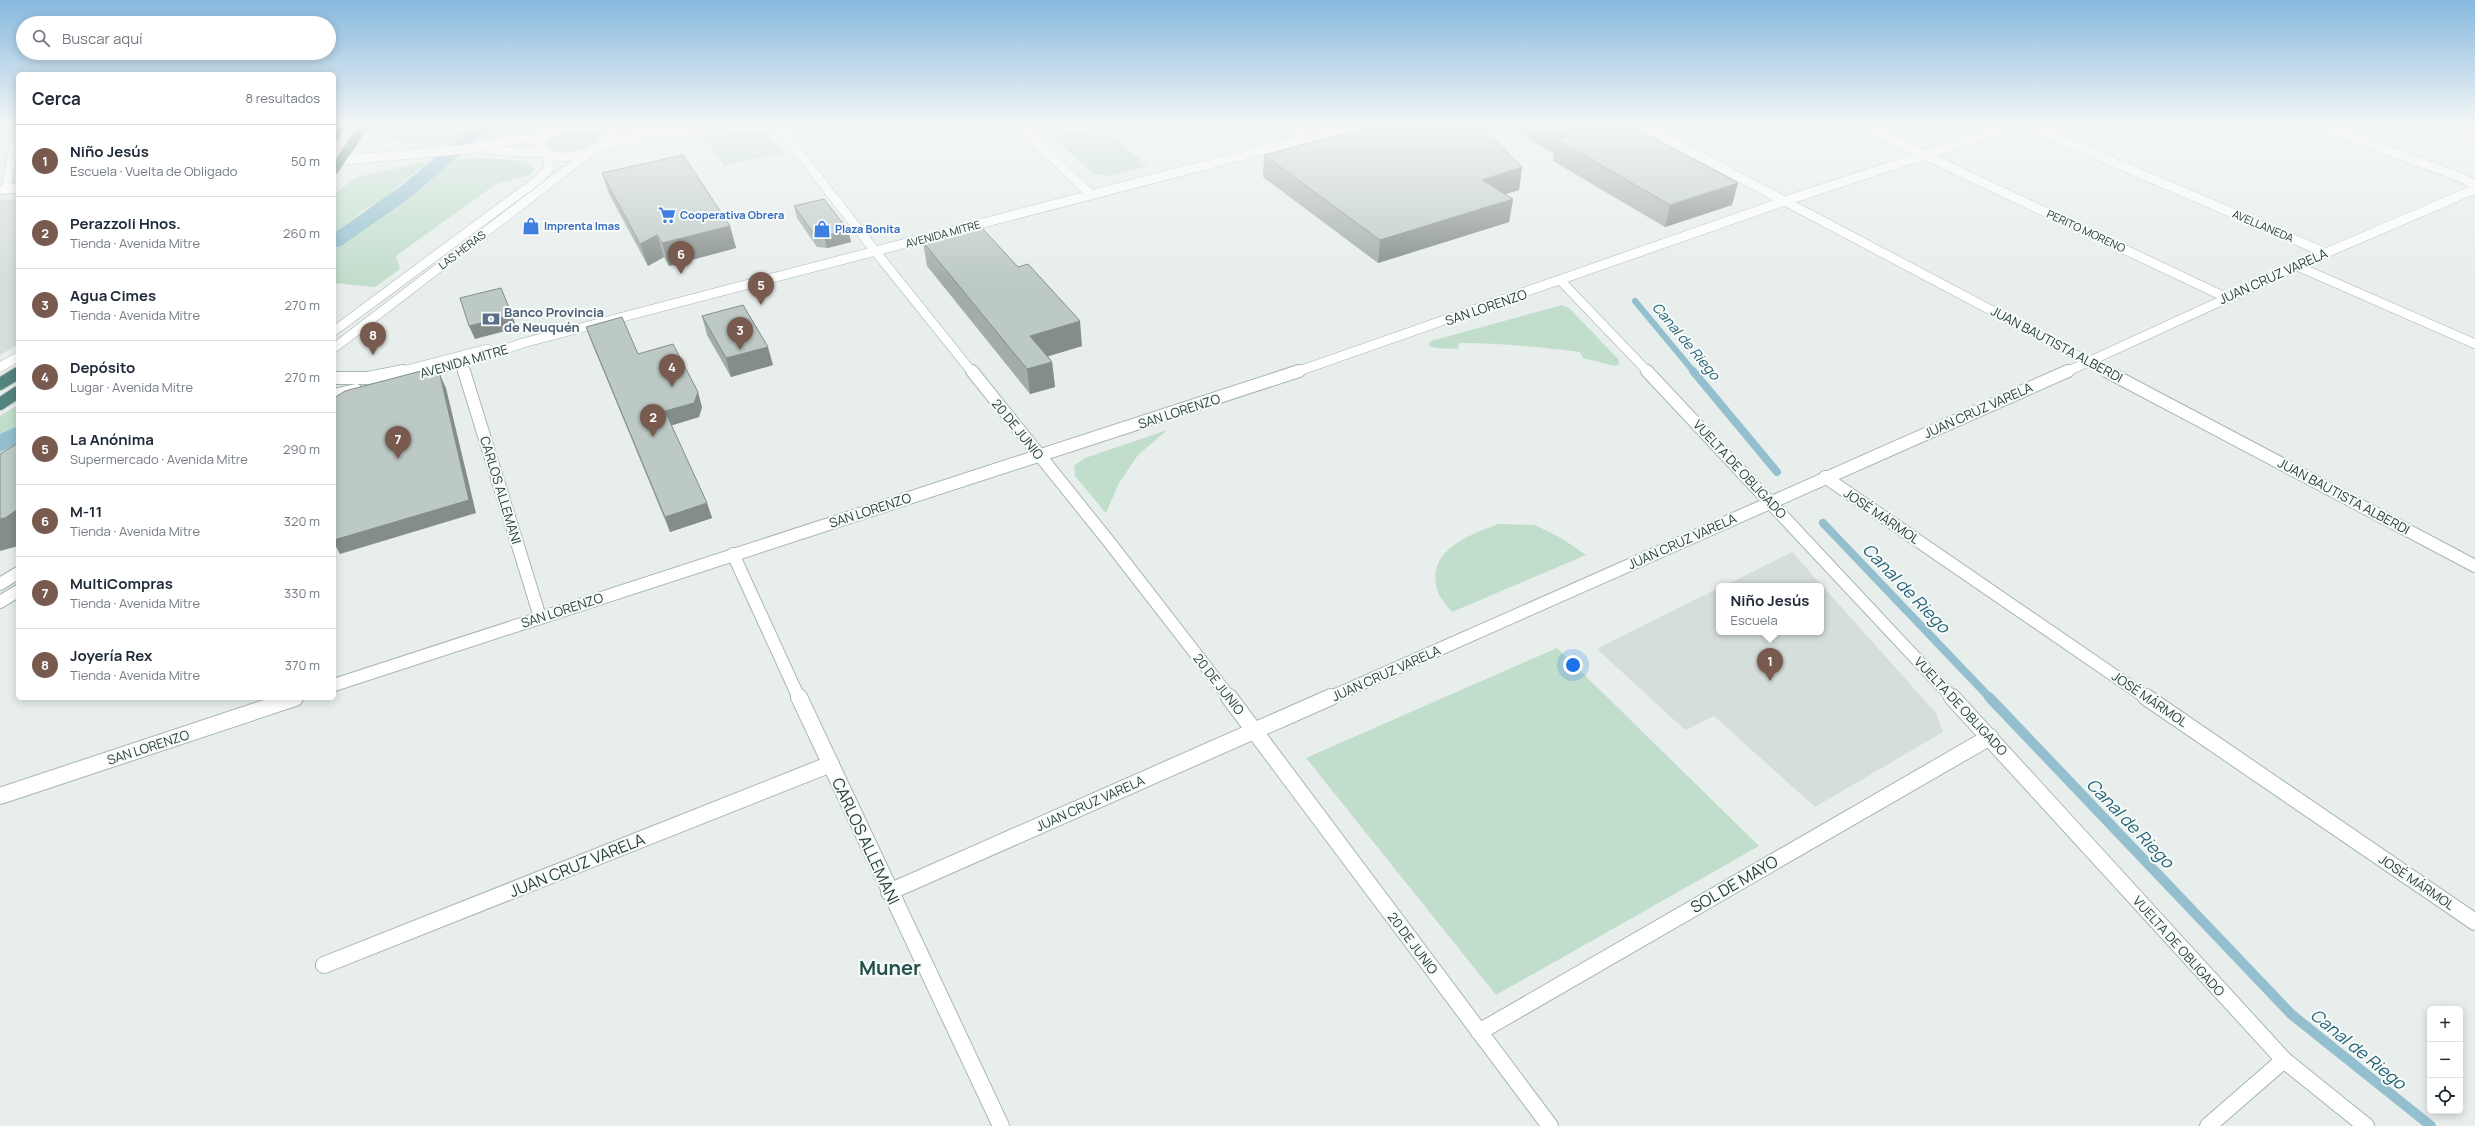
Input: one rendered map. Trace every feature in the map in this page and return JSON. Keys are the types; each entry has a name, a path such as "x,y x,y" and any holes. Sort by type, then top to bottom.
{"highway":[{"path":"0,384 16,374"},
{"path":"0,404 16,393"}],"street":[{"path":"6,177 3,189 16,188"},
{"name":"LAS HERAS","path":"336,330 542,177"},
{"name":"LAS HERAS","path":"336,346 560,177"},
{"name":"20 DE JUNIO","path":"818,177 1255,730 1550,1126"},
{"path":"1072,177 1091,195"},
{"name":"AVENIDA MITRE","path":"336,395 462,364 524,343 1161,177"},
{"name":"JUAN BAUTISTA ALBERDI","path":"1739,177 2091,361 2475,566"},
{"name":"SAN LORENZO","path":"336,684 733,554 1040,457 1325,363 1785,201 1862,177"},
{"name":"PERITO MORENO","path":"1971,177 2226,297"},
{"name":"AVELLANEDA","path":"2147,177 2326,253"},
{"path":"2459,177 2475,185"},
{"name":"JUAN CRUZ VARELA","path":"889,892 1824,477 2091,361 2226,297 2475,189"},
{"path":"2297,266 2475,344"},
{"name":"VUELTA DE OBLIGADO","path":"1561,281 1990,737 2284,1060 2366,1126"},
{"name":"AVENIDA MITRE","path":"336,379 349,380 370,378 460,355 524,343"},
{"path":"0,367 16,358"},
{"name":"CARLOS ALLEMANI","path":"462,364 540,617"},
{"name":"JOSÉ MÁRMOL","path":"1824,477 2475,922"},
{"name":"CARLOS ALLEMANI","path":"733,554 889,892 1001,1126"},
{"path":"0,584 16,574"},
{"path":"0,602 16,592"},
{"name":"SAN LORENZO","path":"0,796 289,700"},
{"name":"SOL DE MAYO","path":"1479,1032 1990,737"},
{"name":"JUAN CRUZ VARELA","path":"324,965 831,764"},
{"path":"2208,1126 2284,1060"}],"shaded area":[{"path":"16,199 16,345 0,355 0,200"},
{"path":"1792,552 1820,583 1730,583"},
{"path":"1824,588 1936,713 1943,732 1815,807 1714,716 1685,730 1597,649 1716,590 1716,635 1824,635"}],"green space":[{"path":"360,177 410,177 393,190 395,194 363,210 336,232 336,193 354,178"},
{"path":"432,177 524,177 496,184 396,256 400,269 375,287 336,283 336,249"},
{"path":"1562,305 1569,308 1619,360 1619,364 1614,366 1583,358 1580,352 1534,347 1459,343 1458,349 1438,348 1428,345 1431,341"},
{"path":"16,406 16,427 0,438 0,416"},
{"path":"1167,430 1138,455 1119,483 1106,513 1075,476 1074,466 1085,458"},
{"path":"1499,524 1535,525 1561,538 1586,555 1452,612 1442,600 1438,592 1435,578 1437,566 1443,555 1452,547 1475,534"},
{"path":"1557,648 1759,846 1496,995 1306,758"}],"building":[{"name":"Cooperativa Obrera","path":"604,177 697,177 730,226 662,243 657,235 640,244"},
{"path":"1293,177 1493,177 1482,180 1513,199 1380,240"},
{"path":"1621,177 1726,177 1738,183 1670,205"},
{"path":"824,199 848,230 824,236 815,235 794,206"},
{"path":"981,227 1018,267 1028,264 1080,321 1030,336 1052,362 1027,369 923,242"},
{"path":"501,288 512,315 469,326 460,298"},
{"path":"743,305 768,347 726,358 702,316"},
{"path":"622,317 638,354 673,344 698,392 694,403 665,411 707,503 665,517 586,327"},
{"path":"421,371 440,375 469,500 336,539 336,397 345,391"},
{"path":"16,444 16,510 5,518 0,519 0,454"}],"waterway":[{"path":"336,241 404,193 424,177"},
{"name":"Canal de Riego","path":"1635,301 1694,372"},
{"name":"Canal de Riego","path":"1693,371 1777,472"},
{"path":"0,445 16,434"},
{"name":"Canal de Riego","path":"1823,523 1990,698"},
{"name":"Canal de Riego","path":"1989,697 2291,1014 2431,1126"}],"place":[{"name":"Cooperativa Obrera","path":"667,215"},
{"name":"Imprenta Imas","path":"531,226"},
{"name":"Plaza Bonita","path":"822,229"},
{"name":"M-11","path":"681,274"},
{"name":"La Anónima","path":"761,305"},
{"name":"Banco Provincia de Neuquén","path":"491,319"},
{"name":"Agua Cimes","path":"740,350"},
{"name":"Joyería Rex","path":"373,355"},
{"name":"Depósito","path":"672,387"},
{"name":"Perazzoli Hnos.","path":"653,437"},
{"name":"MultiCompras","path":"398,459"},
{"name":"Niño Jesús","path":"1770,681"}],"district":[{"name":"Muner","path":"890,968"}]}
